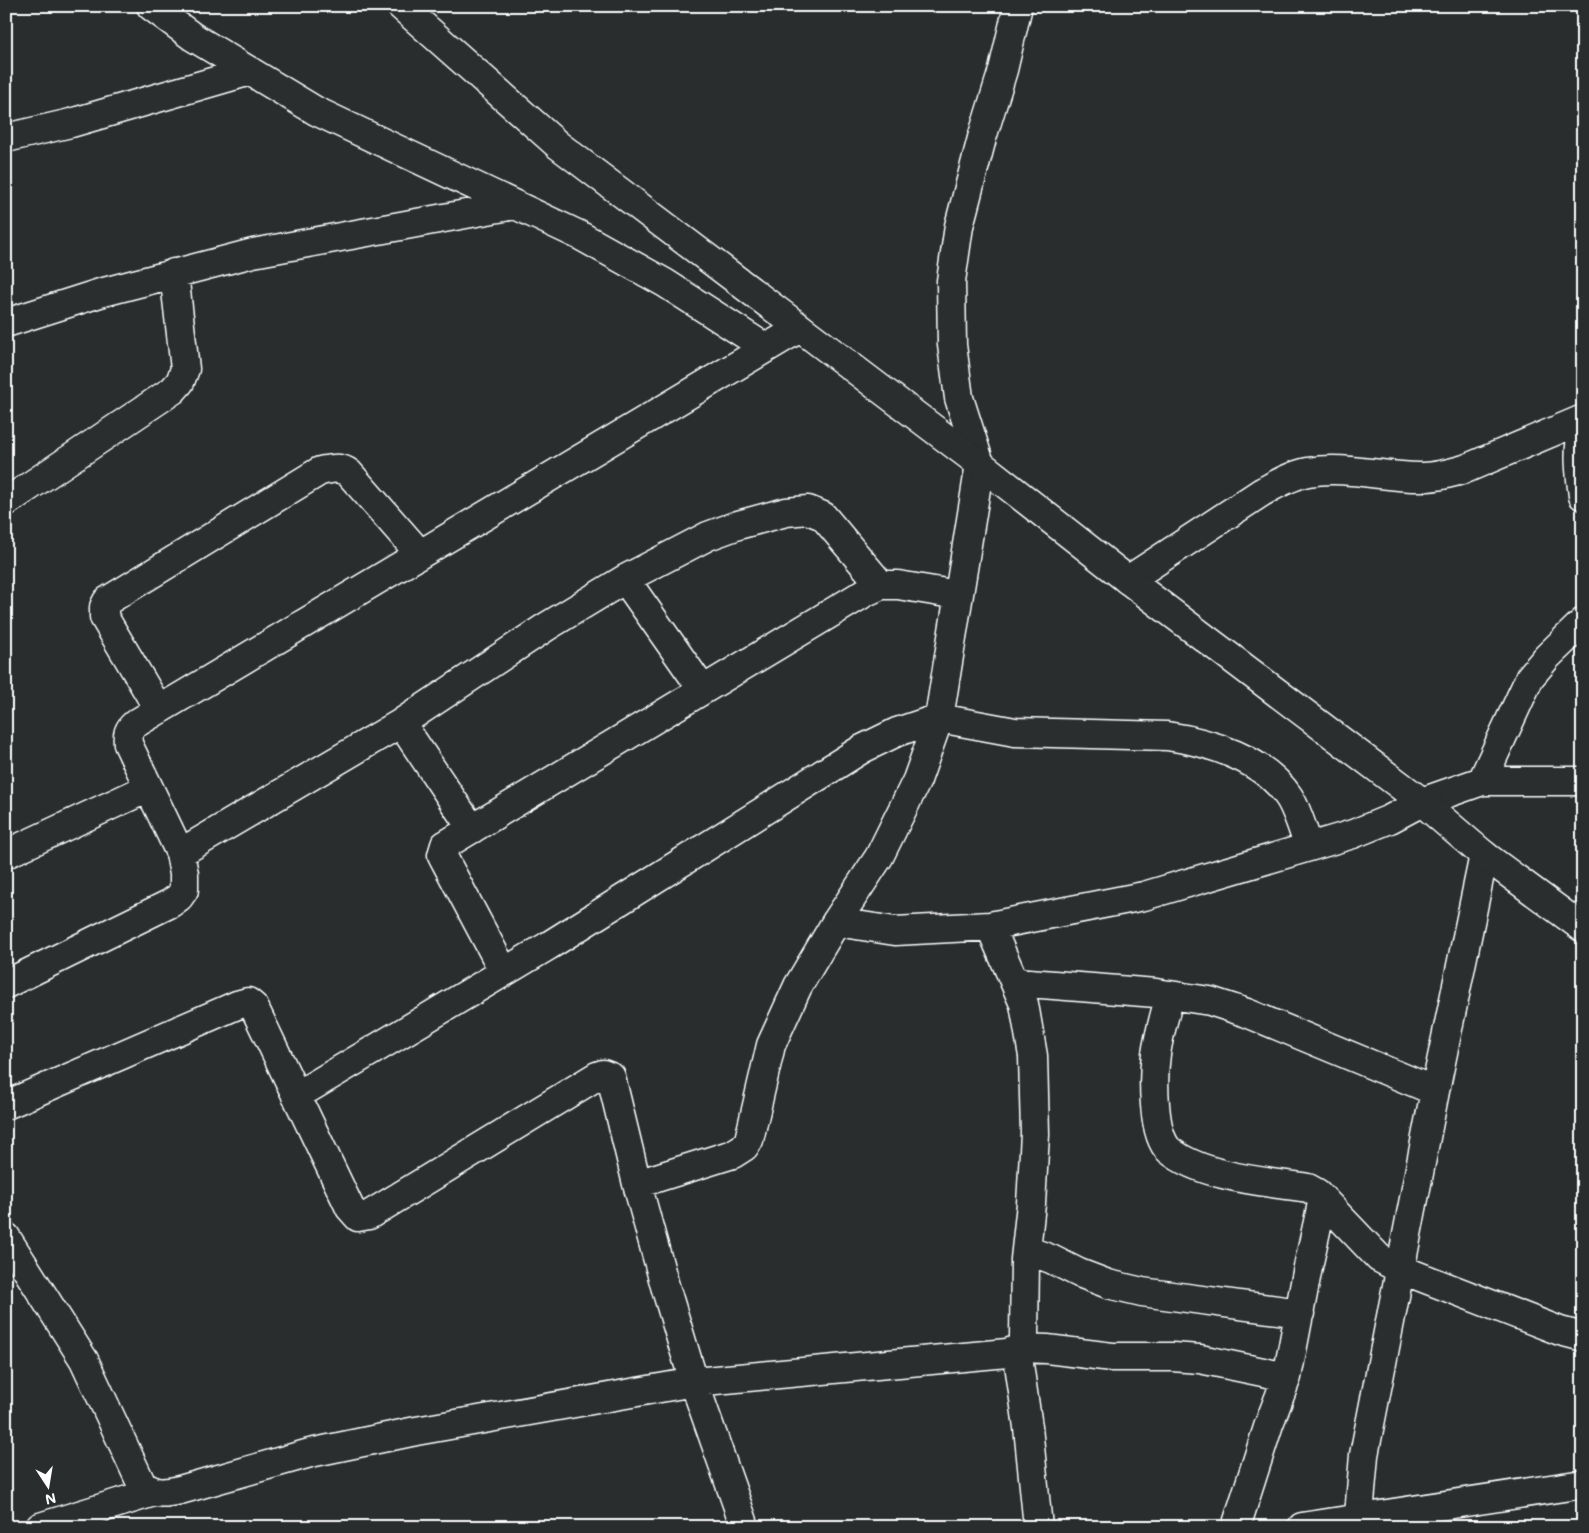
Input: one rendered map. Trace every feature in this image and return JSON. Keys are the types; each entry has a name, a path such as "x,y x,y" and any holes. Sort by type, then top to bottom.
{"street":[{"path":"152,6 192,37 316,111 579,234 665,283 766,348"},
{"path":"401,6 558,145 980,464 1128,580 1422,802 1484,855 1583,928"},
{"path":"637,1184 725,1156 744,1147 750,1134 771,1045 798,986 883,848 917,780 939,718 980,464 959,398 952,345 951,281 959,226 982,138 1003,70 1018,6"},
{"path":"6,138 71,123 250,71"},
{"path":"6,323 100,293 253,253 515,205"},
{"path":"6,502 173,390 180,382 185,369 174,273"},
{"path":"6,984 171,903 184,890 184,874 180,853 128,744 127,736 129,729 135,724 800,328"},
{"path":"1128,580 1262,492 1283,481 1307,472 1336,470 1424,478 1447,474 1465,469 1583,419"},
{"path":"1583,428 1580,439 1579,466 1583,496"},
{"path":"159,710 104,617 104,607 107,601 320,471 336,468 344,469 349,473 420,554"},
{"path":"180,853 401,723 546,627 626,579 708,536 738,524 786,512 808,510 823,516 881,585"},
{"path":"626,579 703,690"},
{"path":"504,972 442,855 445,845 823,616 866,592 881,585 898,585 958,596"},
{"path":"1482,781 1530,677 1583,622"},
{"path":"296,1096 504,972 862,749 897,732 939,718 1015,732 1167,736 1191,740 1243,758 1272,776 1290,799 1309,847"},
{"path":"401,723 472,829"},
{"path":"836,922 894,931 990,926 1144,896 1353,834 1390,819 1422,802 1482,781 1583,780"},
{"path":"6,854 148,788"},
{"path":"1358,1523 1364,1455 1435,1091 1484,855"},
{"path":"990,926 1024,1004 1033,1056 1035,1134 1026,1250 1024,1329 1019,1349 1038,1527"},
{"path":"1016,982 1170,995 1210,1001 1247,1013 1435,1091"},
{"path":"1170,995 1156,1055 1154,1093 1158,1128 1168,1149 1196,1166 1233,1176 1308,1188 1317,1193 1380,1258 1400,1269 1560,1331 1583,1337"},
{"path":"6,1105 237,1005 248,1002 254,1007 350,1208 358,1216 369,1215 597,1076 603,1074 611,1077 637,1184 665,1286 694,1382 745,1527"},
{"path":"1236,1527 1269,1424 1287,1377 1323,1199"},
{"path":"6,1237 84,1360 142,1484 154,1492"},
{"path":"1026,1250 1108,1284 1142,1292 1300,1313"},
{"path":"40,1527 154,1492 163,1493 180,1490 310,1453 416,1431 694,1382 1007,1353 1019,1349 1047,1349 1112,1357 1172,1357 1200,1360 1287,1377"},
{"path":"1302,1527 1358,1523 1583,1484"}]}
